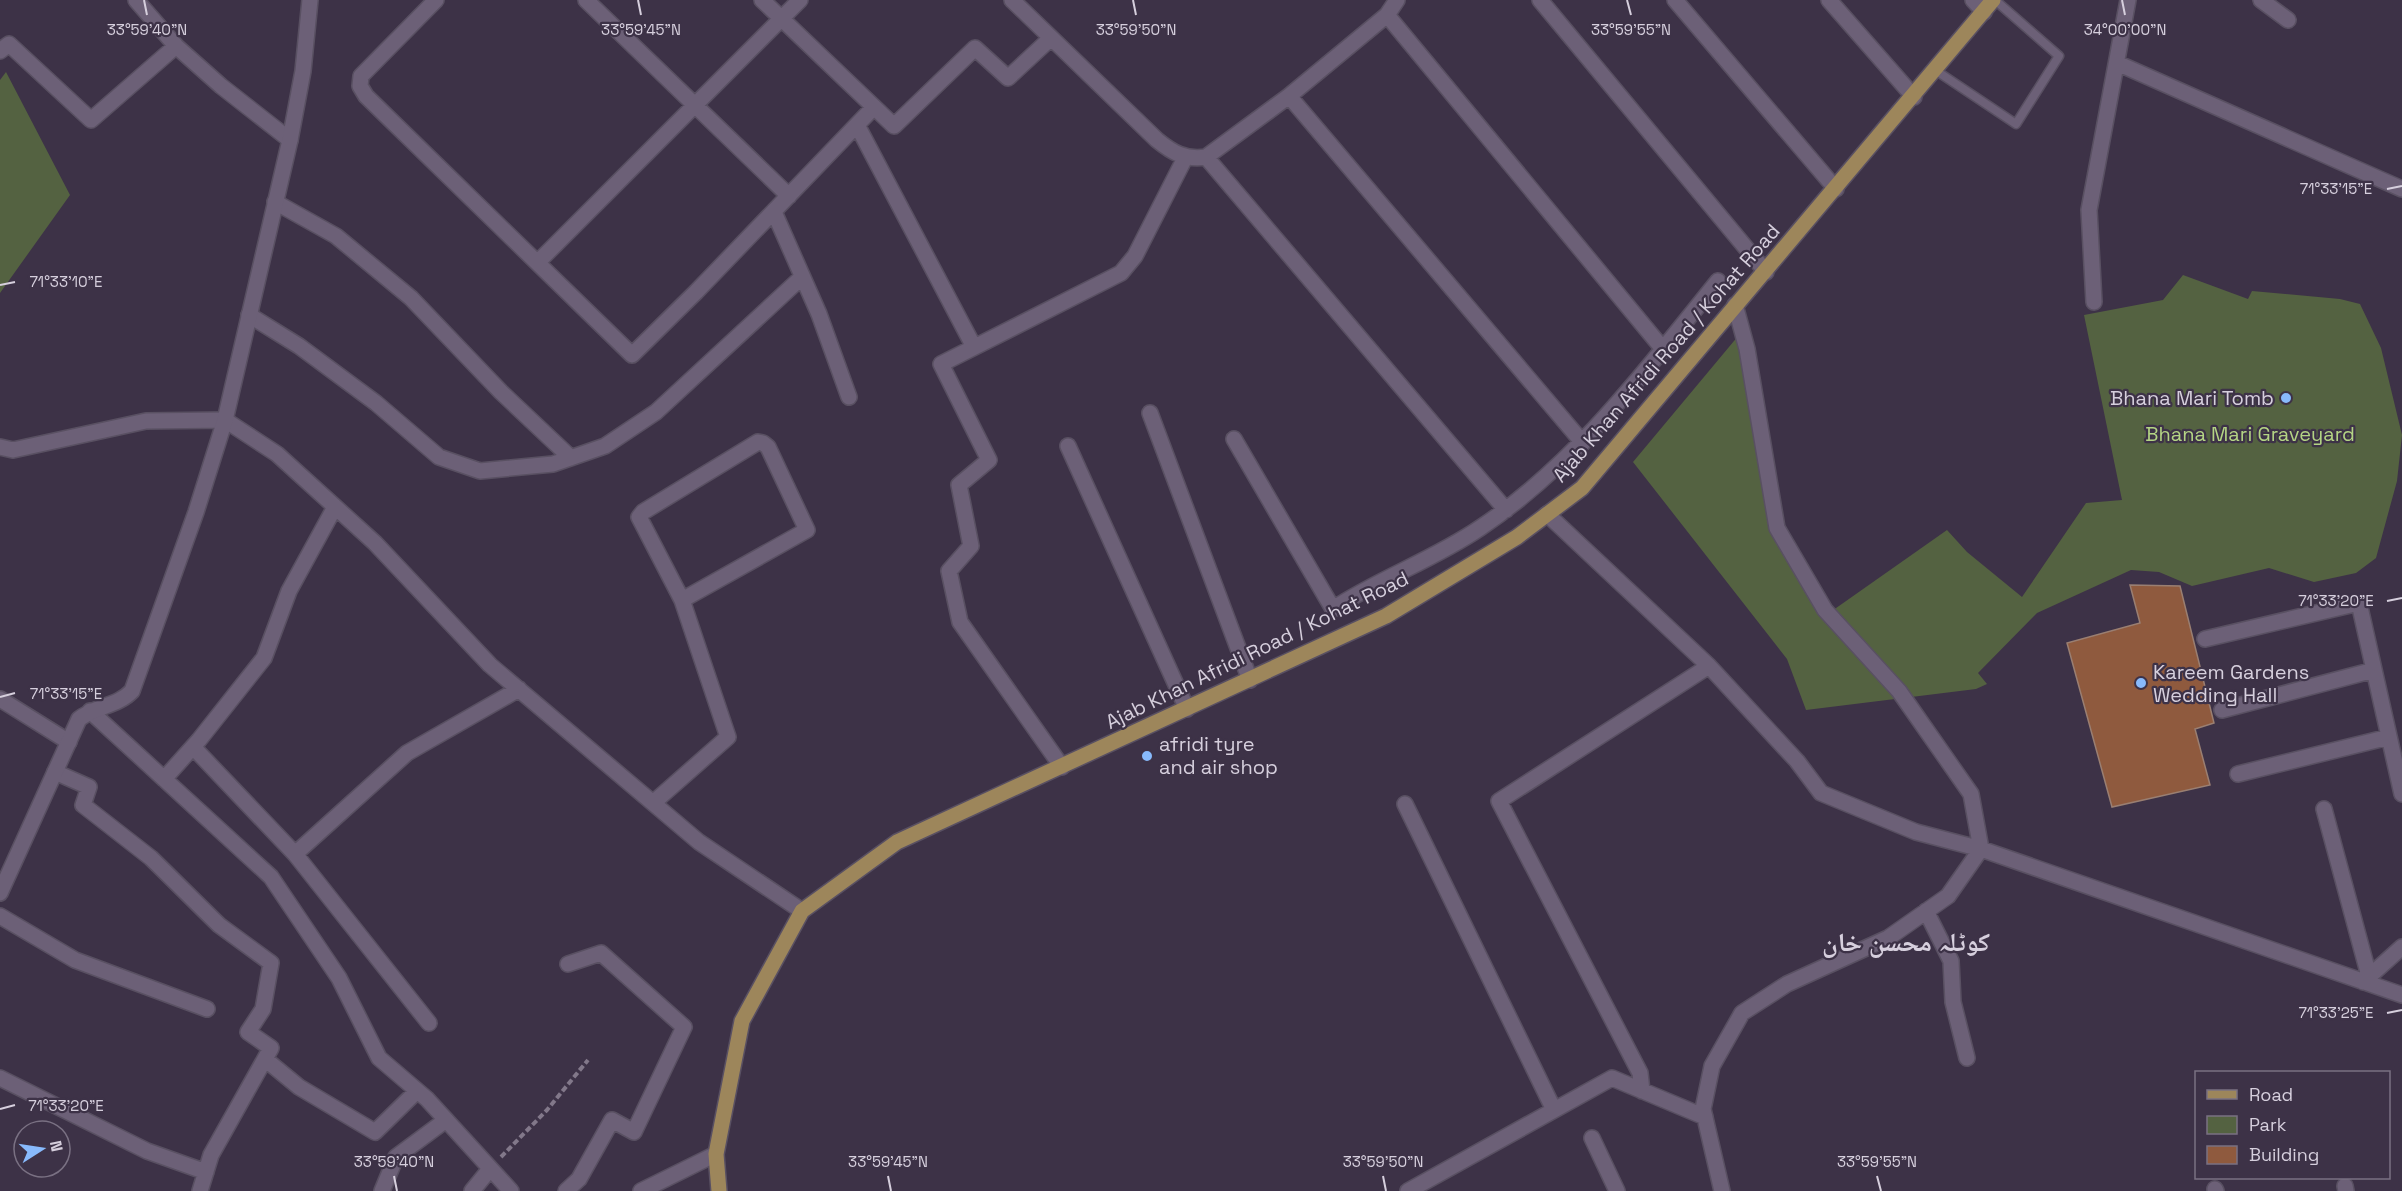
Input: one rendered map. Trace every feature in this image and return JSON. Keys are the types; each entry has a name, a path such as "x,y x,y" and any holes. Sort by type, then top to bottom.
{"main road":[{"name":"Ajab Khan Afridi Road / Kohat Road","path":"719,1191 716,1154 742,1021 801,911 897,842 1386,616 1516,537 1582,488 1991,4"}],"street":[{"path":"136,0 176,46 221,86 290,140"},
{"path":"0,893 79,719 90,711 124,699 132,691 196,512 225,420 290,140 303,71 310,0"},
{"path":"436,0 361,76 360,86 366,96 632,355 874,107"},
{"path":"586,0 789,196"},
{"path":"762,0 894,126 975,48 1008,78 1051,38"},
{"path":"538,262 800,0"},
{"path":"1012,0 1156,140 1185,158 1206,157 1289,96 1387,15 1397,0"},
{"path":"1540,0 1766,272"},
{"path":"1675,0 1836,189"},
{"path":"1829,0 1914,97"},
{"path":"1973,0 1991,4"},
{"path":"2094,302 2089,210 2128,0"},
{"path":"2261,0 2288,20"},
{"path":"1387,15 1663,349"},
{"path":"0,51 9,44 91,120 176,46"},
{"path":"2117,63 2402,189"},
{"path":"1289,96 1583,443"},
{"path":"857,124 974,347"},
{"path":"1206,157 1506,510"},
{"path":"1062,767 960,622 949,571 971,546 959,485 989,460 941,364 1121,273 1135,256 1185,158"},
{"path":"275,202 336,236 411,298 501,392 571,458"},
{"path":"774,212 849,397"},
{"path":"249,315 300,346 376,403 439,458 480,471 553,464 605,446 656,412 802,277"},
{"path":"1234,439 1333,609 1361,590 1434,556 1506,510 1583,443 1718,281"},
{"path":"1722,1191 1703,1109 1712,1066 1742,1013 1787,984 1888,938 1948,896 1981,849 1971,794 1899,691 1825,610 1777,528 1746,349 1735,305"},
{"path":"1150,412 1250,680"},
{"path":"0,447 13,450 146,422 225,420 277,454 375,543 490,665 699,842 801,911"},
{"path":"653,803 728,737 682,600 639,517 748,448 763,442 768,447 807,530 682,600"},
{"path":"1068,446 1187,709"},
{"path":"164,779 193,747 264,658 289,591 335,507"},
{"path":"1547,514 1709,666 1797,761 1821,793 1916,832 1981,849 2366,979 2402,995"},
{"path":"2205,639 2359,603 2402,794"},
{"path":"1642,1091 1640,1073 1499,801 1709,666"},
{"path":"2222,710 2374,670"},
{"path":"295,854 407,753 519,689"},
{"path":"0,699 69,742"},
{"path":"90,711 271,877 339,978 379,1058 446,1120 511,1191"},
{"path":"2238,774 2389,737"},
{"path":"193,747 295,854 429,1023"},
{"path":"55,772 89,788 83,805 151,858 219,925 271,963 262,1009 248,1032 271,1048 211,1155 200,1191"},
{"path":"1405,804 1554,1110"},
{"path":"2324,808 2366,979"},
{"path":"1926,911 1951,961 1953,1002 1967,1058"},
{"path":"0,916 75,960 207,1010"},
{"path":"2366,979 2402,947"},
{"path":"566,1191 579,1179 612,1120 634,1132 684,1027 601,952 568,964"},
{"path":"265,1059 299,1087 375,1132 417,1091"},
{"path":"0,1078 147,1151 206,1172"},
{"path":"1408,1191 1612,1078 1705,1117"},
{"path":"382,1191 396,1157 446,1120"},
{"path":"1592,1138 1617,1191"},
{"path":"641,1191 716,1154"},
{"path":"472,1191 490,1169"}],"lane":[{"path":"1935,70 2016,124 2059,56 1991,4"}],"path":[{"path":"490,1169 547,1110 588,1060"}],"green space":[{"path":"6,72 70,195 0,293 0,80"},
{"name":"Bhana Mari Graveyard","path":"2183,275 2248,299 2252,291 2340,299 2360,304 2381,348 2402,435 2397,481 2376,558 2356,573 2314,582 2269,568 2192,586 2159,572 2131,570 2037,613 1978,673 1987,684 1976,689 1806,710 1787,659 1633,462 1749,323 1747,349 1777,528 1829,613 1947,530 1967,552 2022,597 2086,503 2122,500 2084,315 2163,300"}],"building":[{"name":"Kareem Gardens Wedding Hall","path":"2130,585 2180,586 2214,723 2195,729 2210,785 2112,807 2067,643 2140,623"}],"place":[{"name":"Bhana Mari Tomb","path":"2286,398"},
{"name":"Kareem Gardens Wedding Hall","path":"2141,683"},
{"name":"afridi tyre and air shop","path":"1147,756"}],"district":[{"name":"کوٹلہ محسن خان","path":"1906,942"}]}
